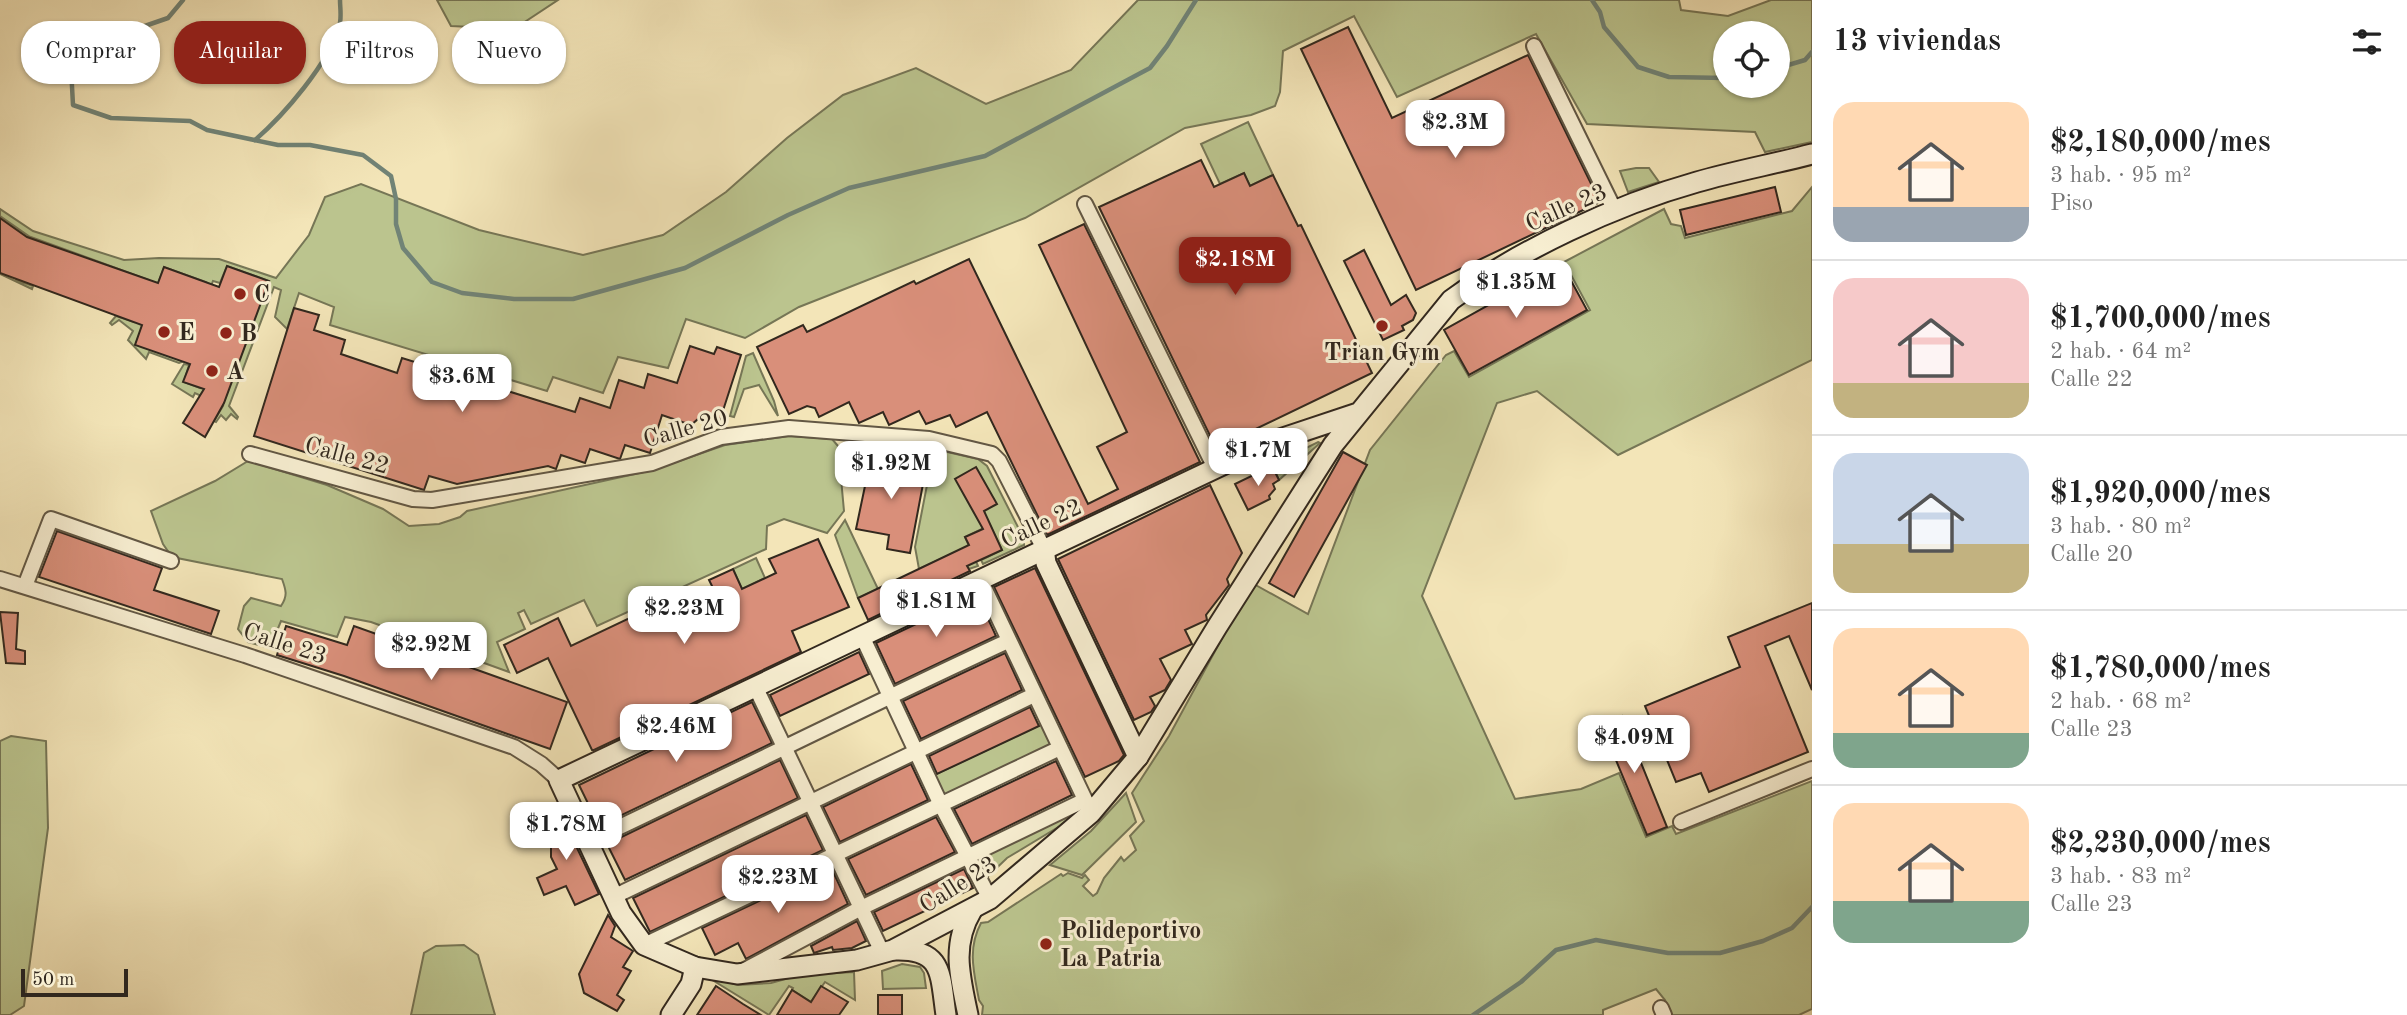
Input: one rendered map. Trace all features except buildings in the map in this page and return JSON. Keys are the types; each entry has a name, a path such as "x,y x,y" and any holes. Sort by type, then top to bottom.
{"main road":[{"name":"Calle 23","path":"559,780 621,913 644,945 695,967 737,974 857,960 888,952 972,911 990,899 1138,757 1333,445 1451,300 1475,282 1529,251 1615,211 1697,182 1812,154"},
{"name":"Calle 22","path":"559,780 1271,442 1359,413"},
{"path":"1314,426 1331,436 1333,445"},
{"path":"1044,549 1046,563 1138,757"},
{"path":"968,1015 958,942 962,927 972,911"},
{"path":"888,952 918,951 927,954 936,962 946,1015"},
{"path":"671,1015 691,984 695,967"}],"street":[{"path":"1534,46 1615,211"},
{"path":"1086,204 1215,468"},
{"name":"Calle 20","path":"432,500 652,463 722,437 789,428 929,439 992,454 999,461 1044,549"},
{"name":"Calle 22","path":"250,453 413,499 432,500"},
{"path":"25,586 51,519 171,561"},
{"name":"Calle 23","path":"0,579 256,659 514,747 541,764 559,780"},
{"path":"737,974 862,908 967,858 1088,807 980,579"},
{"path":"862,636 967,858 990,899"},
{"path":"588,842 1008,640"},
{"path":"755,686 862,908 888,952"},
{"path":"614,897 1034,695"},
{"path":"644,945 1060,748"},
{"path":"1681,822 1812,769"}],"green space":[{"path":"437,0 558,0 526,21 452,21 451,26"},
{"path":"1138,0 1679,0 1681,10 1728,16 1771,0 1812,0 1812,142 1765,152 1755,132 1587,124 1536,34 1397,97 1354,16 1283,51 1280,92 1275,106 1251,115 1185,128 1025,218 799,307 745,338 686,319 668,368 618,357 603,393 553,377 547,391 330,325 334,307 299,293 287,329 275,317 281,290 274,287 229,406 238,417 237,419 231,414 226,420 221,415 216,422 214,421 223,406 195,393 193,397 172,384 184,364 189,365 184,382 200,388 269,281 227,266 220,283 213,281 205,301 200,300 206,282 164,267 136,344 189,344 182,362 179,363 149,352 146,359 128,340 133,331 119,320 112,325 110,323 116,316 134,322 149,280 31,237 16,280 33,286 32,289 0,274 30,237 0,216 0,209 33,231 124,260 219,259 276,278 309,235 325,197 361,184 479,230 583,255 663,235 726,192 787,138 843,95 916,68 986,104 1071,70"},
{"path":"1248,122 1273,175 1250,186 1244,173 1220,184 1201,144"},
{"path":"1649,168 1659,182 1628,192 1620,171"},
{"path":"1812,187 1812,360 1618,455 1537,391 1497,403 1422,596 1515,799 1581,789 1619,773 1646,837 1672,826 1676,834 1812,781 1812,1009 1799,1015 1672,1015 1656,989 1603,1010 1603,1015 982,1015 983,1006 979,1000 973,961 974,942 981,923 988,922 1061,874 1063,876 1068,873 1082,878 1085,875 1089,880 1083,886 1093,896 1121,857 1124,861 1136,850 1130,836 1144,821 1132,793 1169,736 1252,583 1308,614 1370,450 1446,355 1454,351 1469,377 1590,310 1564,262 1664,209 1671,224 1681,226 1685,238 1792,211"},
{"path":"753,353 778,416 759,385 744,389 734,417 730,416 746,356"},
{"path":"789,436 832,439 838,446 844,511 827,533 784,519 767,526 766,549 597,626 584,600 531,624 524,610 518,613 525,629 497,642 509,672 371,622 345,617 337,637 281,621 270,648 248,642 238,629 244,606 251,598 281,606 286,593 282,579 172,557 163,544 151,511 215,481 248,461 327,485 383,509 409,526 439,524 460,517 467,511 653,470 725,445"},
{"path":"1320,443 1279,480 1272,465"},
{"path":"934,449 978,459 987,466 1024,539 1024,545 983,564 981,560 1002,550 990,525 965,537 978,566 969,569 960,550 919,569 915,547"},
{"path":"845,520 878,589 858,598 835,535"},
{"path":"756,558 765,578 742,589 733,569"},
{"path":"1042,724 1053,747 944,798 934,775"},
{"path":"11,736 46,741 48,828 24,1006 10,1015 0,1015 0,741"},
{"path":"1126,793 1136,822 1082,875 1050,865 1091,831"},
{"path":"1083,807 1060,826 1007,858 982,882 971,858"},
{"path":"464,945 478,955 495,1015 411,1015 424,953 436,946"},
{"path":"902,964 920,967 924,973 926,988 883,989 882,971"},
{"path":"854,972 855,1000 825,982 811,1002 789,986 769,1015 714,981 717,979 738,985 771,983 800,975"}],"waterway":[{"path":"183,0 168,18 81,48 71,68 73,105 111,118 190,121 207,130 278,145 310,145 363,155 391,176 396,199 396,224 403,248 432,282 462,293 514,299 573,299 685,268 788,215 849,188 985,156 1150,68 1196,0"},
{"path":"255,140 291,103 325,57 340,24 340,0"},
{"path":"1592,0 1600,12 1604,27 1638,67 1669,77 1713,78"},
{"path":"1790,64 1805,60 1812,52"},
{"path":"1473,1015 1521,982 1556,950 1596,940 1668,953 1720,953 1763,941 1792,928 1812,907"}],"place":[{"name":"C","path":"240,294"},
{"name":"Trian Gym","path":"1382,326"},
{"name":"E","path":"164,332"},
{"name":"B","path":"226,333"},
{"name":"A","path":"212,371"},
{"name":"Polideportivo La Patria","path":"1046,944"}]}
